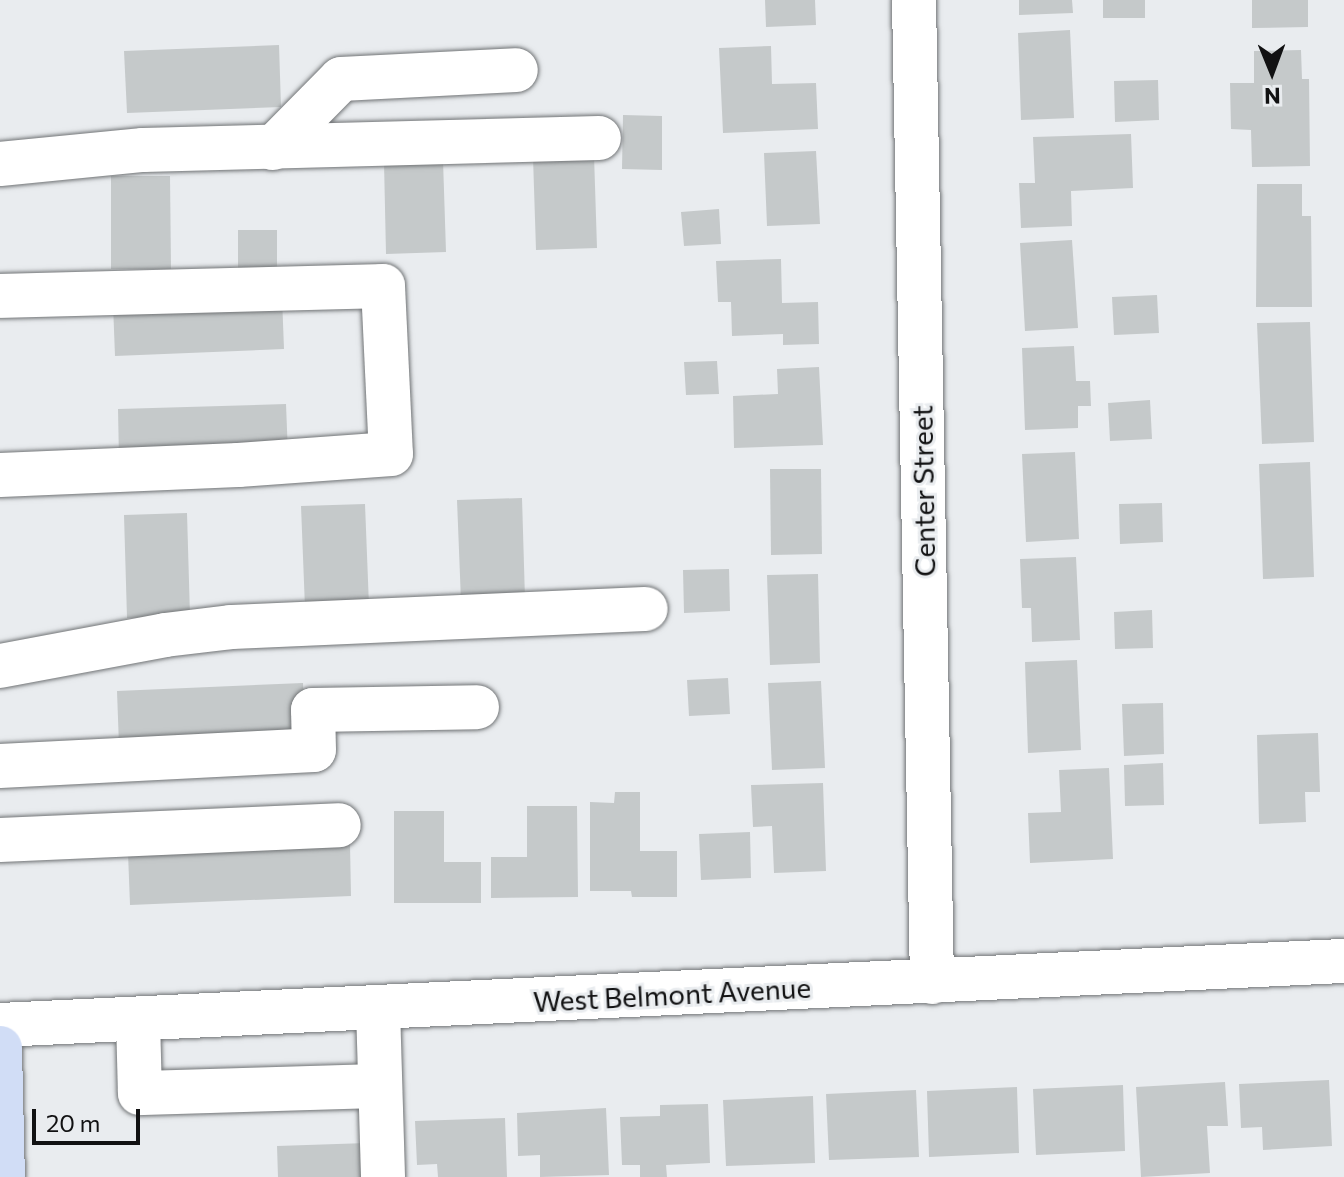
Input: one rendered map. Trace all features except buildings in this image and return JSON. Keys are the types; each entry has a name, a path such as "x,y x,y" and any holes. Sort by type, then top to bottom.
{"main road":[{"path":"0,1048 3,1177"}],"street":[{"name":"Center Street","path":"914,0 932,982"},
{"path":"273,148 341,79 516,70"},
{"path":"0,164 143,150 599,138"},
{"path":"0,296 383,286 391,454 238,465 0,475"},
{"path":"0,666 165,635 231,627 646,609"},
{"path":"0,766 314,750 313,710 477,707"},
{"path":"0,840 339,825"},
{"name":"West Belmont Avenue","path":"0,1025 1344,961"},
{"path":"378,1008 383,1177"},
{"path":"138,1019 140,1093 380,1086"}]}
